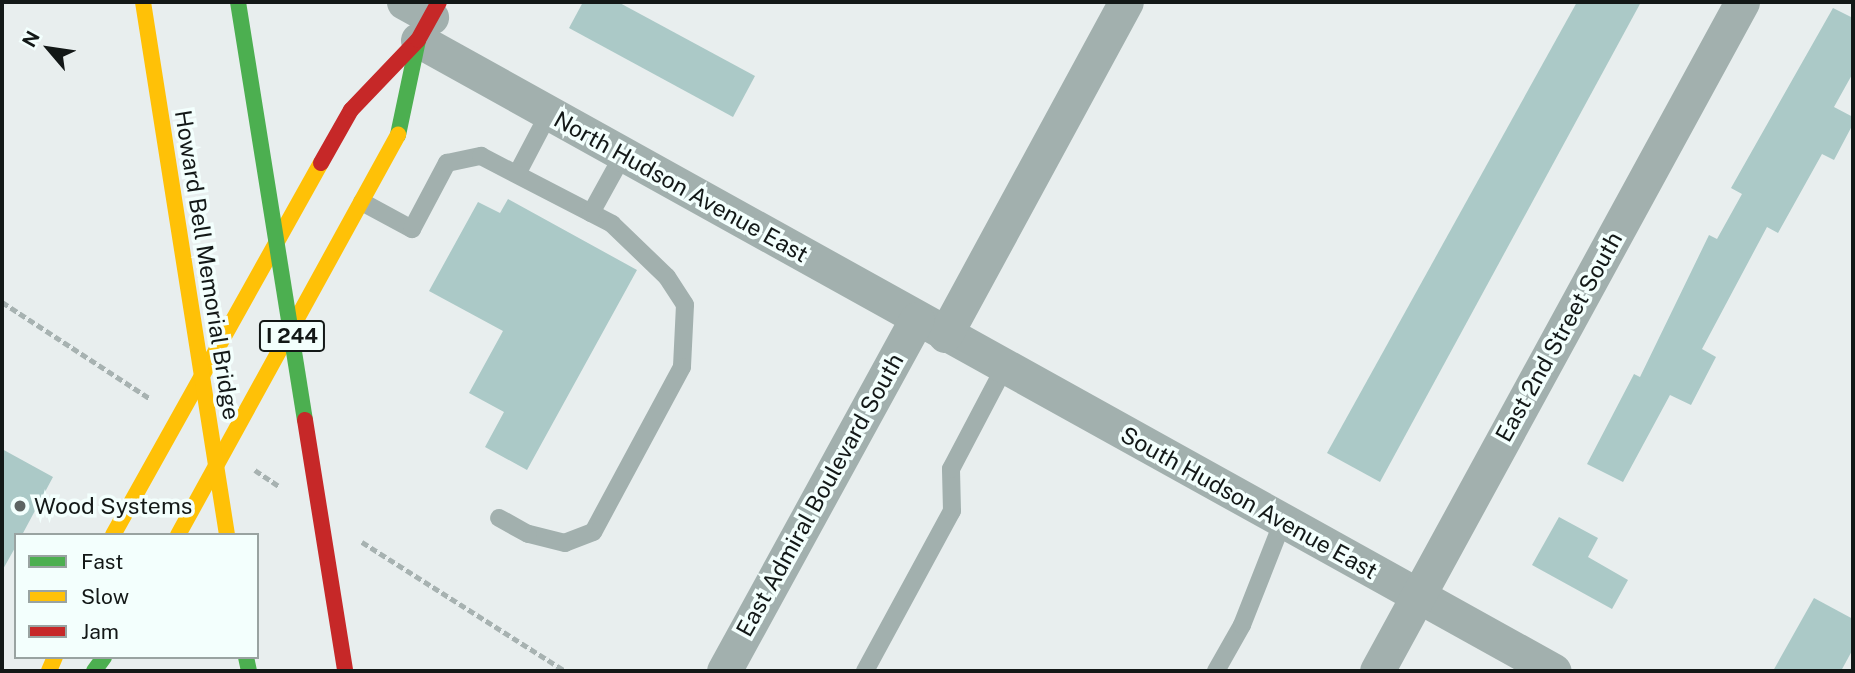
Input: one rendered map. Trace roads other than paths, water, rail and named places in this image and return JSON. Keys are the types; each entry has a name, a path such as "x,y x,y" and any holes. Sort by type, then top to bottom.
{"main road":[{"name":"Howard Bell Memorial Bridge","path":"143,2 227,533"},
{"name":"I 244","path":"238,2 345,671"},
{"path":"179,533 398,135 423,15"},
{"path":"114,533 351,110 423,15"}],"street":[{"name":"East Admiral Boulevard South","path":"724,671 1126,2"},
{"name":"East 2nd Street South","path":"1377,671 1742,2"},
{"name":"North Hudson Avenue East","path":"423,15 549,113 931,327"},
{"name":"South Hudson Avenue East","path":"931,327 1554,671"}],"lane":[{"path":"517,174 549,113"},
{"path":"591,213 624,155"},
{"path":"362,202 412,229 447,163 481,156 612,224 667,277 685,305 682,367 593,532 565,543 528,534 499,518"},
{"path":"865,671 952,511 951,468 1004,368"},
{"path":"1216,671 1242,625 1283,521"}],"place":[{"name":"Wood Systems","path":"20,506"}]}
